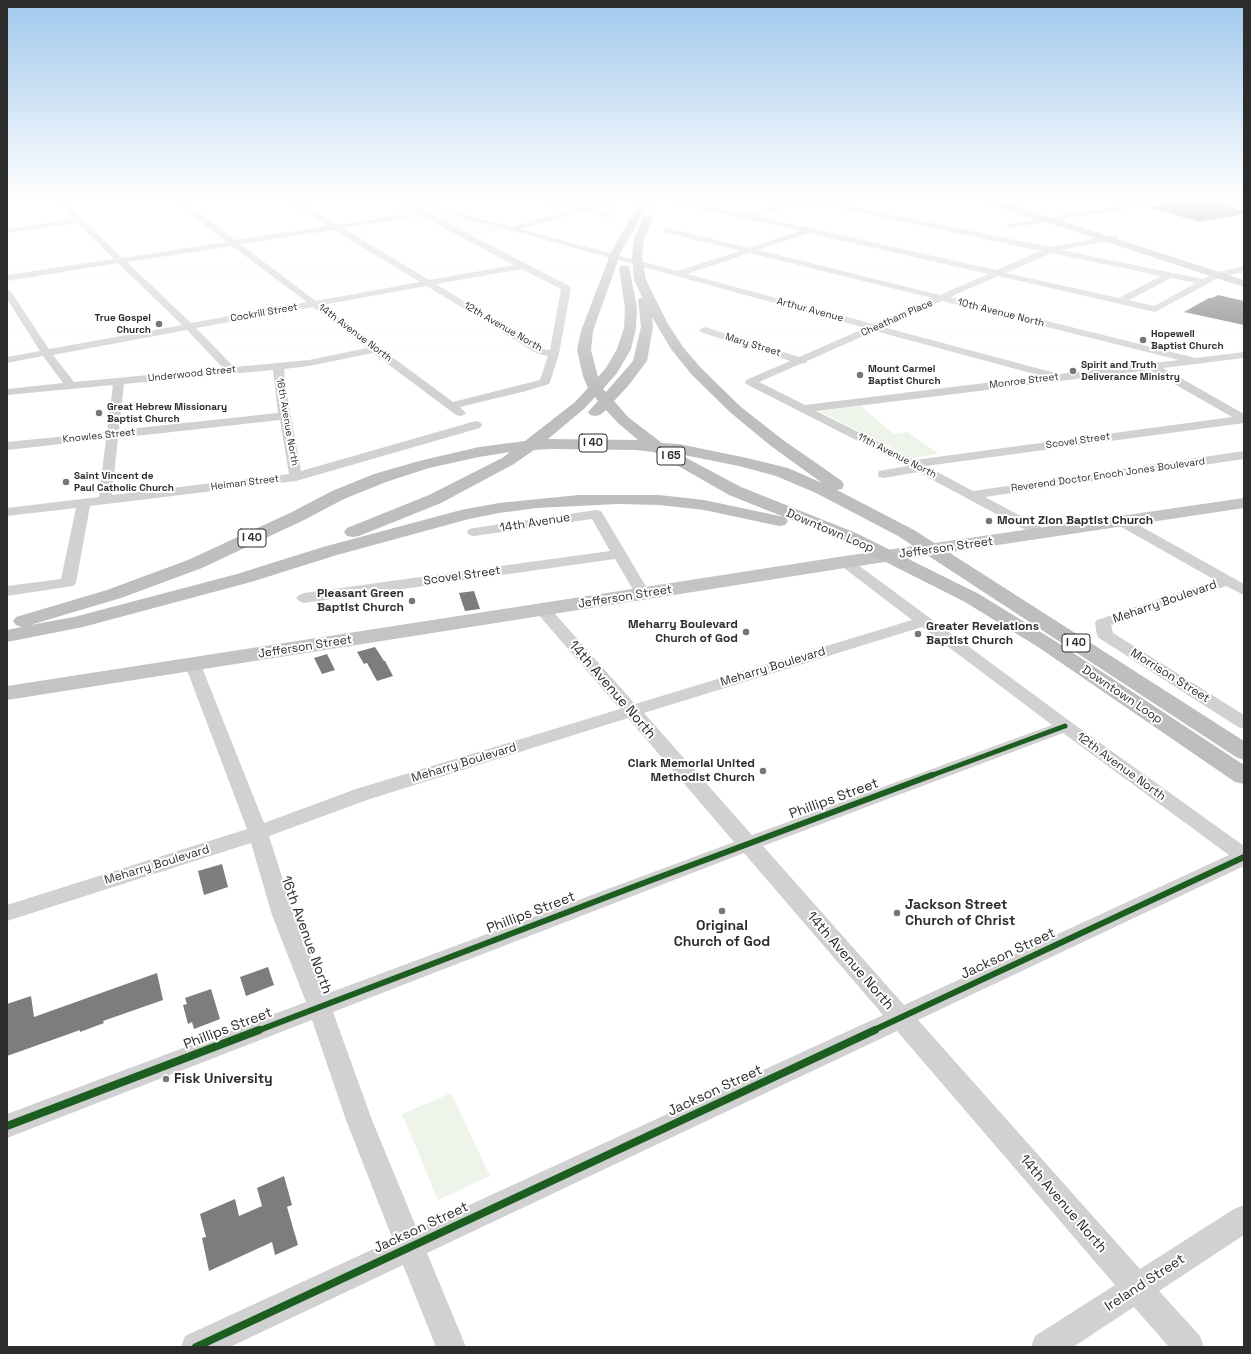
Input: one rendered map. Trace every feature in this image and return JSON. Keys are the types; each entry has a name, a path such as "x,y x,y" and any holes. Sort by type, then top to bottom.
{"highway":[{"name":"Downtown Loop","path":"617,262 586,331 584,350 590,376 596,390 614,410 643,437 691,468 735,491 850,537 972,598 1045,643 1244,776"},
{"path":"330,551 498,478 545,452 583,413 612,370 624,349 630,328 631,308 620,262"},
{"name":"Downtown Loop","path":"637,262 643,289 662,324 678,348 698,372 736,410 776,443 908,534 1244,752"},
{"path":"15,622 100,605 206,579 345,536 435,499 508,461 547,433 583,413 623,383 640,361 647,327 643,289"},
{"name":"I 40","path":"15,622 114,594 195,564 298,516 338,495 380,478 425,464 479,452 543,445 592,443 635,445 706,453 741,460 782,472 822,489 908,534"},
{"path":"7,636 76,623 178,596 330,551 467,514 537,503 618,498 666,501 746,512 824,533 885,555"}],"main road":[{"path":"1185,262 1221,274 1244,284"},
{"path":"1221,274 1244,279"},
{"name":"Jefferson Street","path":"7,693 853,561 1244,503"}],"street":[{"path":"7,278 105,262"},
{"path":"121,262 231,370"},
{"name":"14th Avenue North","path":"260,262 476,425"},
{"name":"12th Avenue North","path":"393,262 540,351 554,354"},
{"path":"451,406 545,382 554,354 566,288 515,262"},
{"name":"Arthur Avenue","path":"634,262 1057,377"},
{"path":"678,274 715,262"},
{"name":"10th Avenue North","path":"795,262 1196,361"},
{"path":"949,262 1155,309 1221,274 1244,269"},
{"name":"Cheatham Place","path":"750,382 802,361 1022,262"},
{"path":"1108,262 1204,282"},
{"name":"Cockrill Street","path":"7,360 522,266"},
{"path":"1121,301 1169,275"},
{"path":"7,292 46,353 71,386"},
{"name":"Mary Street","path":"704,330 802,361"},
{"name":"Underwood Street","path":"7,392 309,363 375,349"},
{"name":"Monroe Street","path":"803,409 1244,355"},
{"name":"16th Avenue North","path":"278,366 280,390 296,477"},
{"path":"1151,366 1244,419"},
{"path":"105,500 111,435 119,382"},
{"name":"11th Avenue North","path":"750,382 916,466 1042,533"},
{"name":"Knowles Street","path":"7,446 286,416"},
{"name":"Scovel Street","path":"884,474 916,466 1244,419"},
{"name":"Heiman Street","path":"7,512 296,477 476,425"},
{"name":"Reverend Doctor Enoch Jones Boulevard","path":"972,495 1244,455"},
{"path":"7,591 68,583 84,503"},
{"name":"14th Avenue","path":"474,532 596,514 619,554"},
{"path":"1121,521 1244,590"},
{"path":"619,554 642,594"},
{"name":"Scovel Street","path":"304,598 619,554"},
{"name":"12th Avenue North","path":"853,561 924,621 1244,857"},
{"name":"Meharry Boulevard","path":"1103,624 1226,581"},
{"name":"14th Avenue North","path":"543,610 1189,1347"},
{"name":"Meharry Boulevard","path":"7,913 258,833 363,794 924,621"},
{"name":"Morrison Street","path":"1103,624 1105,635 1244,723"},
{"name":"16th Avenue North","path":"192,665 258,833 283,915 320,1008 359,1120 451,1347"},
{"name":"Phillips Street","path":"7,1126 748,844 1065,726"},
{"name":"Jackson Street","path":"196,1347 1244,857"},
{"name":"Ireland Street","path":"1046,1347 1244,1219"}],"shaded area":[{"path":"861,406 894,434 908,432 939,454 913,458 819,411"},
{"path":"451,1093 490,1176 438,1200 402,1114"}],"building":[{"path":"1218,295 1244,301 1244,325 1184,312 1209,298"},
{"path":"474,591 480,609 465,611 459,593"},
{"path":"375,647 393,676 377,681 367,663 364,664 357,652"},
{"path":"327,654 335,670 322,674 314,658"},
{"path":"222,864 228,887 204,895 198,871"},
{"path":"268,967 274,985 246,996 240,977"},
{"path":"157,973 163,1000 103,1021 104,1023 80,1032 80,1030 7,1056 7,1004 31,996 34,1017"},
{"path":"211,989 220,1019 194,1029 192,1022 188,1024 183,1005 187,1004 185,998"},
{"path":"284,1176 292,1205 287,1207 298,1245 275,1255 272,1242 209,1271 202,1238 206,1237 200,1214 235,1199 239,1216 262,1206 257,1188"}],"cycle path":[{"path":"7,1126 641,884 1065,726"},
{"path":"196,1347 1244,857"}],"place":[{"name":"True Gospel Church","path":"159,324"},
{"name":"Hopewell Baptist Church","path":"1143,340"},
{"name":"Spirit and Truth Deliverance Ministry","path":"1073,371"},
{"name":"Mount Carmel Baptist Church","path":"860,375"},
{"name":"Great Hebrew Missionary Baptist Church","path":"99,413"},
{"name":"Saint Vincent de Paul Catholic Church","path":"66,482"},
{"name":"Mount Zion Baptist Church","path":"989,521"},
{"name":"Pleasant Green Baptist Church","path":"412,601"},
{"name":"Meharry Boulevard Church of God","path":"746,632"},
{"name":"Greater Revelations Baptist Church","path":"918,634"},
{"name":"Clark Memorial United Methodist Church","path":"763,771"},
{"name":"Original Church of God","path":"722,911"},
{"name":"Jackson Street Church of Christ","path":"897,913"},
{"name":"Fisk University","path":"166,1079"}]}
